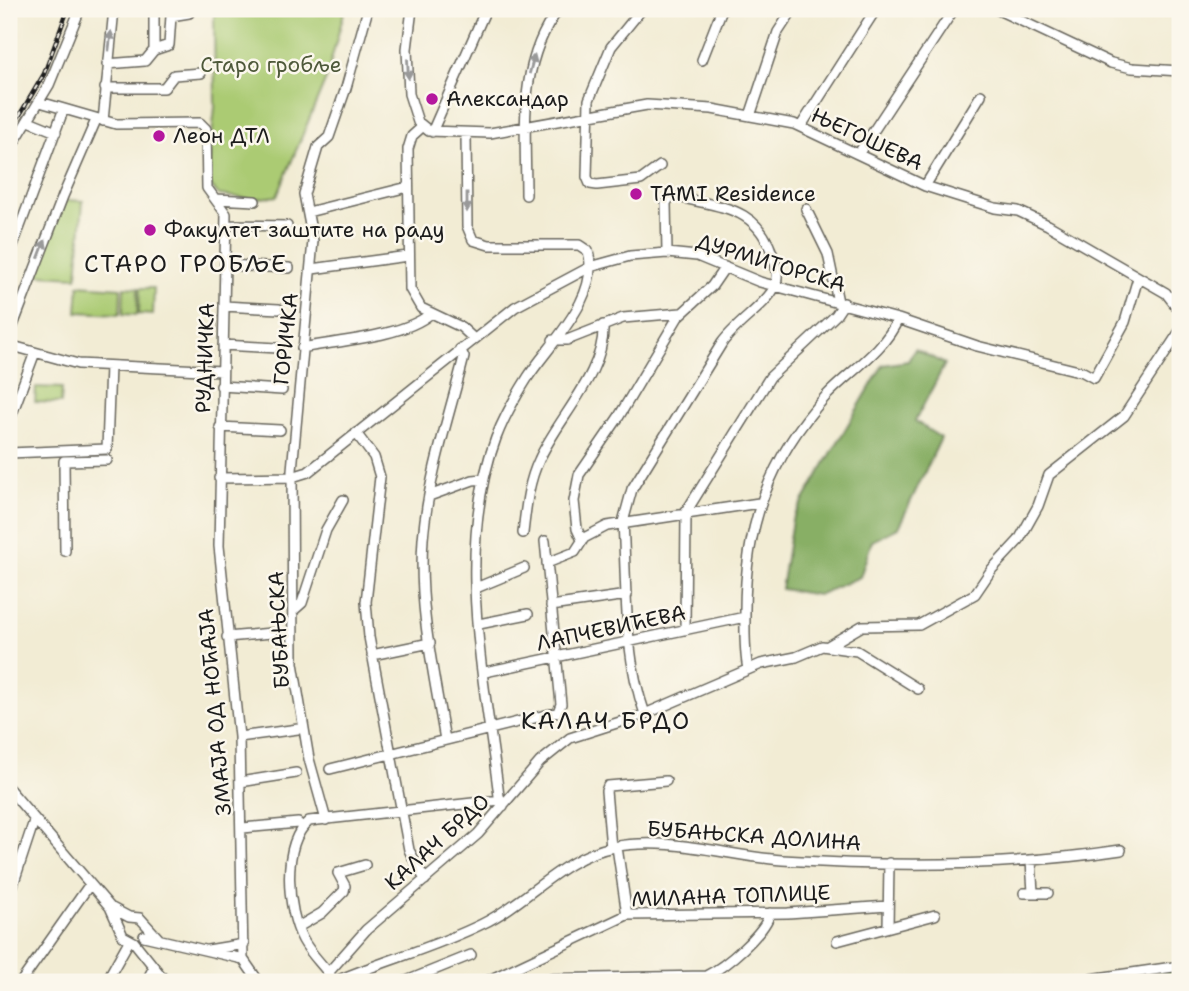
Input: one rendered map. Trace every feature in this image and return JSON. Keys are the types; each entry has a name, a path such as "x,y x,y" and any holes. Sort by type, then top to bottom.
{"street":[{"path":"9,151 40,102 80,9"},
{"path":"9,336 63,196 100,121 114,9"},
{"path":"154,9 154,50"},
{"path":"107,64 142,63 154,50 170,43 172,15 189,13 190,9"},
{"name":"ГОРИЧКА","path":"292,477 302,348 312,269 312,234 304,192 318,147 329,137 368,9"},
{"path":"412,9 407,49 409,87 415,116 422,127 412,136 409,145 410,289 418,305 430,314 461,327 473,338"},
{"path":"432,132 486,9"},
{"path":"526,195 526,125 533,60 546,28 559,9"},
{"path":"642,9 611,47 592,91 587,117 587,177 590,184 641,180 660,166"},
{"path":"702,60 722,9"},
{"path":"750,116 778,32 793,9"},
{"path":"801,126 876,9"},
{"path":"859,153 954,9"},
{"path":"996,9 1111,63 1132,68 1180,71"},
{"path":"106,88 164,88 174,75 201,73"},
{"path":"925,186 981,95"},
{"path":"40,102 100,121"},
{"name":"ЊЕГОШЕВА","path":"422,127 432,132 490,133 647,105 712,108 801,126 925,186 995,208 1018,211 1048,225 1166,293 1180,312"},
{"path":"9,256 63,111"},
{"path":"29,121 56,132"},
{"name":"РУДНИЧКА","path":"100,121 200,124 206,128 206,183 214,199 225,209 226,225 219,478"},
{"path":"334,982 305,944 298,927 290,882 291,856 298,832 309,821 501,803 476,588 476,530 484,479 496,439 516,397 578,306 590,267 588,251 581,245 489,245 473,240 467,226 467,134"},
{"path":"308,212 408,187"},
{"path":"645,714 635,684 628,642 623,522 632,489 722,343 775,286 778,274 767,239 758,225 741,213 678,197 670,197 665,214 667,253"},
{"path":"214,199 255,201"},
{"path":"685,630 685,515 771,377 836,315 841,302 828,254 806,209"},
{"path":"226,225 287,226"},
{"name":"ДУРМИТОРСКА","path":"219,478 292,477 314,468 473,338 516,307 590,267 619,258 667,253 697,256 775,286 841,302 977,346 1079,371 1094,378 1125,322 1139,278"},
{"path":"312,269 408,256"},
{"path":"225,265 289,268"},
{"path":"582,540 577,529 574,501 579,475 681,313 712,286 726,267"},
{"path":"224,306 279,309"},
{"path":"554,340 567,340 632,316 681,313"},
{"path":"302,348 359,340 419,321 430,314"},
{"path":"748,669 746,555 759,503 809,416 844,378 885,342 898,319"},
{"path":"523,533 533,474 548,441 582,390 600,349 603,325"},
{"path":"828,646 862,626 919,625 975,594 1020,540 1052,472 1125,416 1180,331"},
{"path":"9,345 34,355 70,363 222,371"},
{"path":"223,345 278,348"},
{"path":"444,740 429,643 422,559 429,496 464,357 460,349"},
{"path":"9,422 34,355"},
{"path":"9,453 107,449 110,366"},
{"path":"221,386 282,390"},
{"path":"220,427 280,430"},
{"path":"356,433 374,457 381,483 366,591 372,655 411,856 425,880"},
{"path":"65,551 64,461 107,460"},
{"name":"БУБАЊСКА","path":"292,477 294,672 309,760 326,820"},
{"name":"ЗМАЈА ОД НОЋАЈА","path":"219,478 219,546 239,737 243,828 243,959"},
{"path":"429,496 473,480 484,479"},
{"path":"293,611 302,603 326,530 344,500"},
{"path":"547,563 575,552 582,540 601,528 623,522 759,503"},
{"path":"330,769 491,731 555,714 560,709 545,541"},
{"path":"476,588 524,568"},
{"path":"551,606 626,596"},
{"path":"479,624 528,614"},
{"name":"ЛАПЧЕВИЋЕВА","path":"485,672 745,617"},
{"path":"227,637 272,633"},
{"path":"372,655 429,643"},
{"name":"КАЛАЧ БРДО","path":"328,973 366,930 486,826 501,803 540,762 564,742 597,727 645,714 748,669 828,646 857,651 918,689"},
{"path":"239,737 298,729"},
{"path":"240,782 296,773"},
{"path":"627,915 606,791 608,786 666,781"},
{"path":"9,789 110,907 123,936 158,939 243,959 259,982"},
{"path":"9,897 34,821"},
{"path":"243,828 298,822"},
{"name":"БУБАЊСКА ДОЛИНА","path":"334,982 480,925 525,898 582,856 614,847 650,844 782,860 889,863 1031,861 1121,850"},
{"path":"1031,861 1029,892 1048,893"},
{"path":"888,927 889,863"},
{"path":"298,927 322,913 344,891 345,887 338,873 365,864"},
{"path":"21,982 90,884"},
{"name":"МИЛАНА ТОПЛИЦЕ","path":"487,981 627,915 770,913 888,906"},
{"path":"110,907 129,917 140,918 139,937 154,967 166,982"},
{"path":"487,981 706,976 724,964 766,925 770,913"},
{"path":"837,941 935,915"},
{"path":"121,928 129,917"},
{"path":"106,982 139,937"},
{"path":"146,953 158,939"},
{"path":"200,951 244,944"},
{"path":"404,982 471,955"},
{"path":"146,982 154,967"},
{"path":"1070,982 1180,967"}],"green space":[{"name":"Старо гробље","path":"214,9 345,9 326,79 277,196 253,199 219,195 210,185 208,172 215,107"},
{"path":"65,200 83,201 77,277 39,275 36,272"},
{"path":"79,285 121,288 120,314 77,312"},
{"path":"124,287 138,288 137,315 123,314"},
{"path":"140,288 154,288 153,315 139,314"},
{"path":"915,349 945,364 915,421 941,438 898,528 872,541 860,577 818,595 781,589 792,520 883,365 908,361"},
{"path":"36,387 62,388 61,403 35,402"},
{"path":"1174,970 1179,982 1092,982"}],"railway":[{"path":"9,133 44,74 68,9"}],"place":[{"name":"Александар","path":"432,99"},
{"name":"Леон ДТЛ","path":"159,136"},
{"name":"TAMI Residence","path":"636,194"},
{"name":"Факултет заштите на раду","path":"150,230"}],"district":[{"name":"СТАРО ГРОБЉЕ","path":"186,264"},
{"name":"КАЛАЧ БРДО","path":"606,721"}]}
